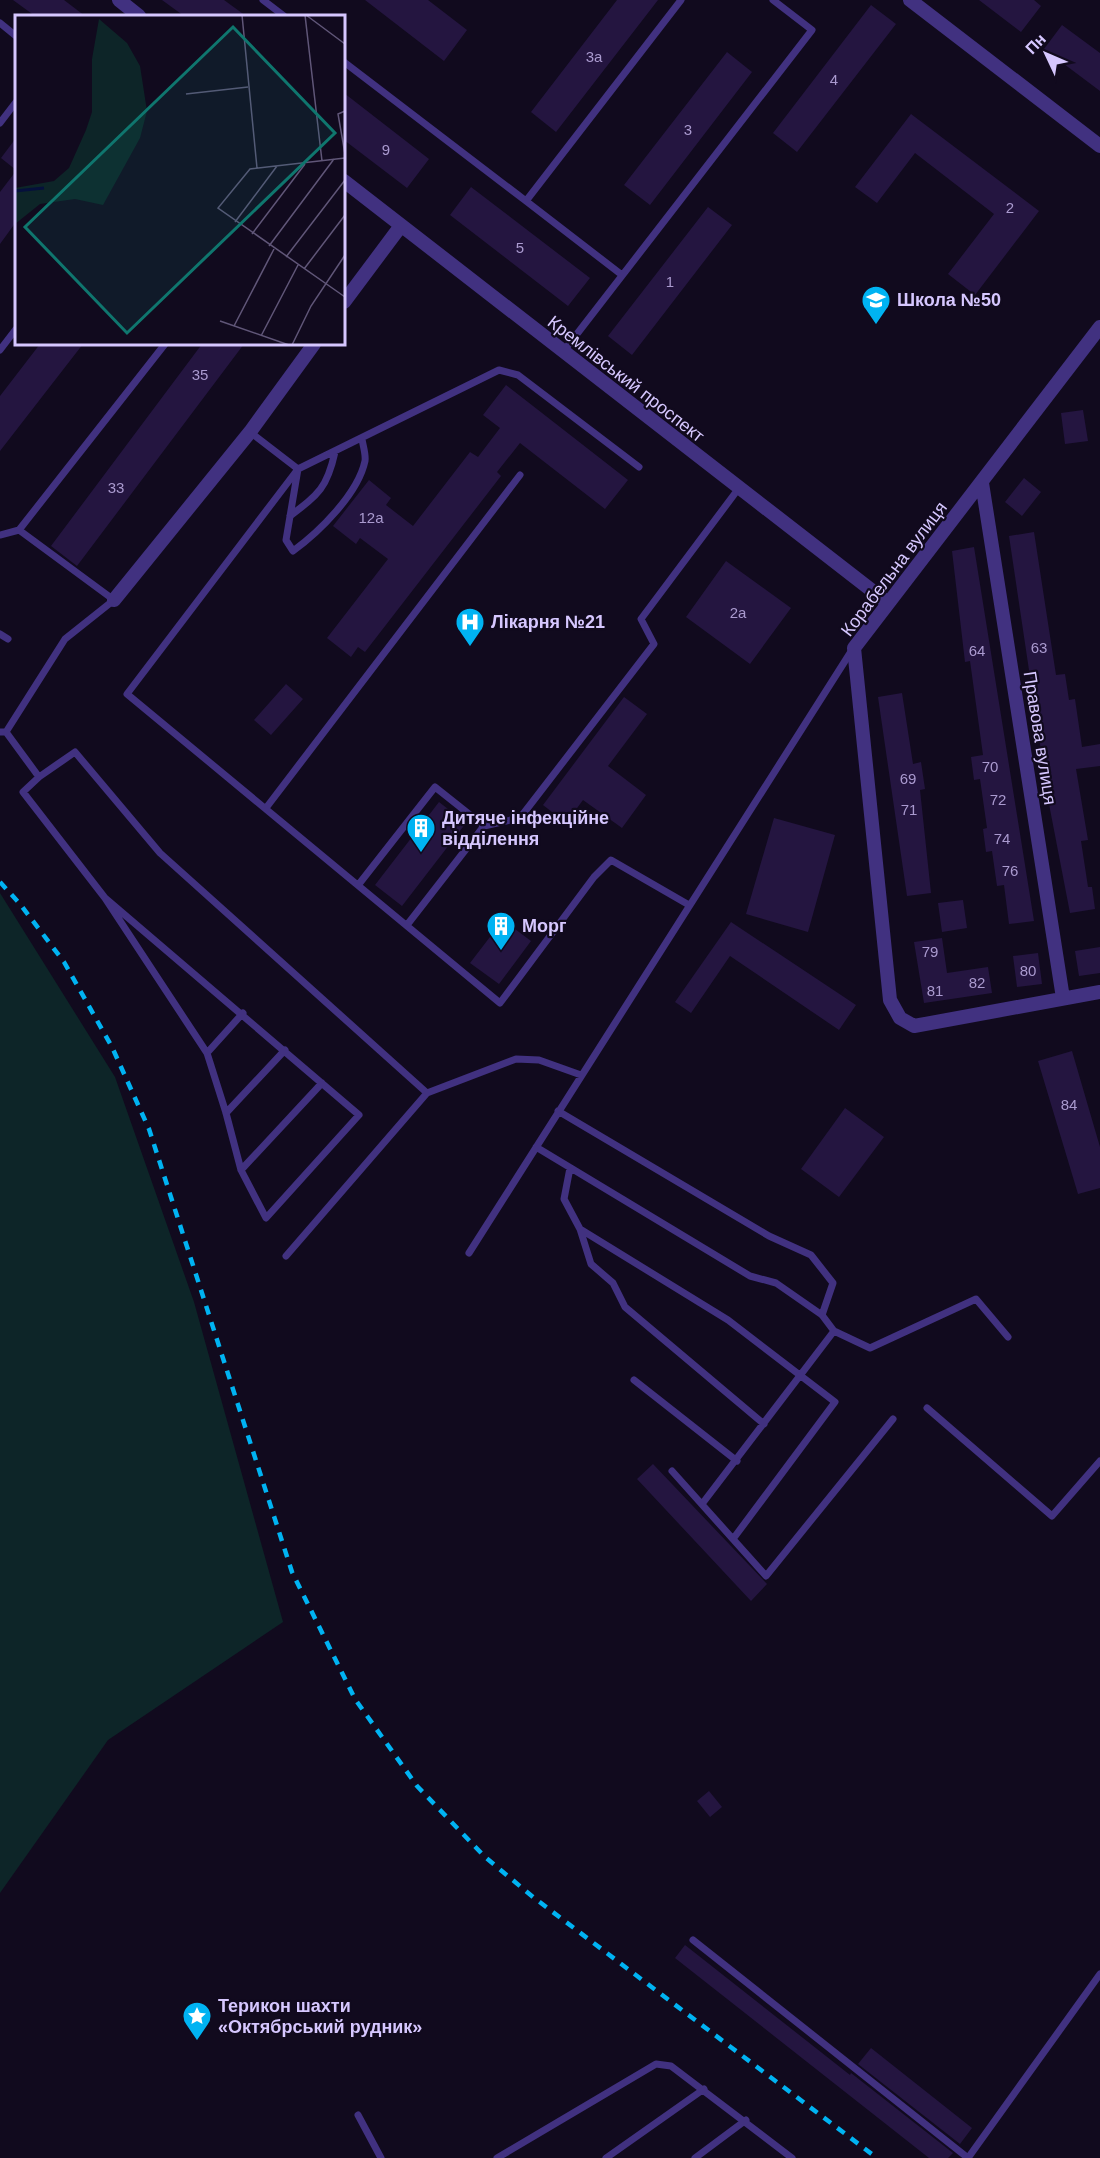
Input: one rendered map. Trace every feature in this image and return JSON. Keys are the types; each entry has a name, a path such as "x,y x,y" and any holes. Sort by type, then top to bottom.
{"street":[{"path":"119,0 139,15"},
{"path":"910,0 1100,146"},
{"name":"Кремлівський проспект","path":"345,183 888,603"},
{"path":"345,298 400,227"},
{"name":"Корабельна вулиця","path":"1063,998 914,1026 900,1018 890,1000 854,648 1100,327"},
{"path":"114,600 250,432 313,345"},
{"name":"Правова вулиця","path":"982,483 1063,998"},
{"path":"1063,998 1100,992"}],"lane":[{"path":"262,0 283,15"},
{"path":"526,201 681,0"},
{"path":"563,352 812,30 773,0"},
{"path":"0,23 15,35"},
{"path":"345,63 622,275"},
{"path":"0,123 15,103"},
{"path":"0,350 15,329"},
{"path":"0,535 19,530 164,345"},
{"path":"639,467 518,375 499,370 298,469 127,694 500,1003 594,877 611,860 689,905"},
{"path":"250,432 298,469"},
{"path":"298,469 286,540 293,551 316,534 359,480 366,459 362,439"},
{"path":"290,516 316,496 330,477 335,452"},
{"path":"266,808 520,475"},
{"path":"407,925 484,826 520,818 654,644 641,619 739,488"},
{"path":"19,530 114,600 65,639 3,732 39,777"},
{"path":"0,634 8,639"},
{"path":"469,1253 854,648"},
{"path":"105,898 243,1013 359,1115 266,1218 241,1170 207,1053 105,898 23,792 39,777 75,752 160,853 427,1093"},
{"path":"358,885 435,787 484,826"},
{"path":"207,1053 243,1013"},
{"path":"226,1113 285,1050"},
{"path":"286,1256 427,1093 516,1059 539,1060 581,1075"},
{"path":"241,1170 322,1083"},
{"path":"558,1111 769,1236 811,1255 833,1283 822,1315"},
{"path":"536,1146 750,1276 776,1283 822,1315 834,1331 870,1348 976,1299 1008,1337"},
{"path":"570,1168 564,1199 580,1229 591,1264 613,1283 625,1307 764,1424"},
{"path":"580,1229 728,1320 835,1402 733,1539"},
{"path":"702,1504 834,1331"},
{"path":"634,1380 737,1461"},
{"path":"927,1408 1052,1516 1100,1461"},
{"path":"672,1471 766,1576 893,1419"},
{"path":"693,1940 968,2158 1100,1974"},
{"path":"497,2158 656,2064 670,2066 704,2089 746,2120 787,2157"},
{"path":"606,2158 704,2089"},
{"path":"358,2115 381,2158"},
{"path":"695,2158 746,2120"}],"green space":[{"path":"0,893 115,1077 194,1302 283,1622 108,1740 0,1893"}],"building":[{"path":"13,0 64,0 84,15 34,15"},
{"path":"162,0 224,0 245,15 183,15"},
{"path":"365,0 428,0 467,30 444,61"},
{"path":"617,0 658,0 556,132 531,112"},
{"path":"979,0 1034,0 1041,6 1021,32"},
{"path":"871,5 896,24 797,152 773,133"},
{"path":"1062,25 1100,53 1100,91 1044,49"},
{"path":"727,52 752,72 650,205 624,185"},
{"path":"345,94 429,159 407,188 345,141"},
{"path":"911,114 1039,211 975,295 948,274 994,214 915,153 877,203 855,187"},
{"path":"15,139 15,169 1,158"},
{"path":"15,172 15,223 0,244 0,192"},
{"path":"471,187 590,278 568,306 450,215"},
{"path":"708,207 732,225 632,355 608,336"},
{"path":"39,345 82,345 0,451 0,396"},
{"path":"201,345 243,345 77,566 51,546"},
{"path":"506,385 628,480 605,509 520,443 497,472 501,476 365,652 358,647 351,657 327,638 388,559 360,538 356,544 333,526 369,480 391,498 386,505 413,526 470,452 478,457 500,428 483,415"},
{"path":"1083,410 1088,441 1065,444 1061,413"},
{"path":"1024,478 1041,492 1022,516 1005,502"},
{"path":"1034,532 1056,675 1065,674 1069,700 1075,699 1082,747 1100,744 1100,766 1076,769 1088,840 1081,841 1088,887 1092,887 1095,909 1070,913 1049,804 1009,536"},
{"path":"974,547 1034,921 1009,924 1004,885 997,886 992,851 986,852 983,829 987,828 980,779 974,780 971,757 983,755 970,661 965,662 952,551"},
{"path":"726,561 791,608 750,664 686,617"},
{"path":"286,684 303,699 271,735 254,720"},
{"path":"902,693 913,764 921,762 925,789 920,790 931,893 907,896 878,697"},
{"path":"624,697 647,714 608,766 646,795 622,828 583,800 566,823 543,805"},
{"name":"Дитяче інфекційне відділення","path":"439,802 466,823 402,906 375,885"},
{"path":"774,818 835,835 808,932 746,914"},
{"path":"963,900 967,928 942,932 938,903"},
{"name":"Морг","path":"503,920 531,941 499,984 470,963"},
{"path":"731,922 856,1005 839,1030 730,956 691,1013 675,1002"},
{"path":"942,938 947,973 988,967 992,993 924,1003 914,942"},
{"path":"1100,947 1100,973 1079,976 1075,951"},
{"path":"1038,953 1042,984 1017,987 1013,956"},
{"path":"1072,1051 1100,1147 1100,1188 1078,1194 1038,1061"},
{"path":"845,1108 884,1137 839,1197 801,1169"},
{"path":"653,1464 767,1584 751,1601 637,1479"},
{"path":"709,1791 722,1807 710,1817 697,1801"},
{"path":"685,1945 953,2153 948,2158 929,2158 675,1958"},
{"path":"871,2048 972,2128 960,2144 858,2064"}],"railway":[{"path":"0,882 20,904 64,962 112,1047 149,1129 292,1572 355,1699 417,1786 485,1857 533,1897 877,2158"}],"place":[{"name":"Школа №50","path":"876,326"},
{"name":"Лікарня №21","path":"470,648"},
{"name":"Дитяче інфекційне відділення","path":"421,854"},
{"name":"Морг","path":"501,952"},
{"name":"Терикон шахти «Октябрський рудник»","path":"197,2042"}]}
